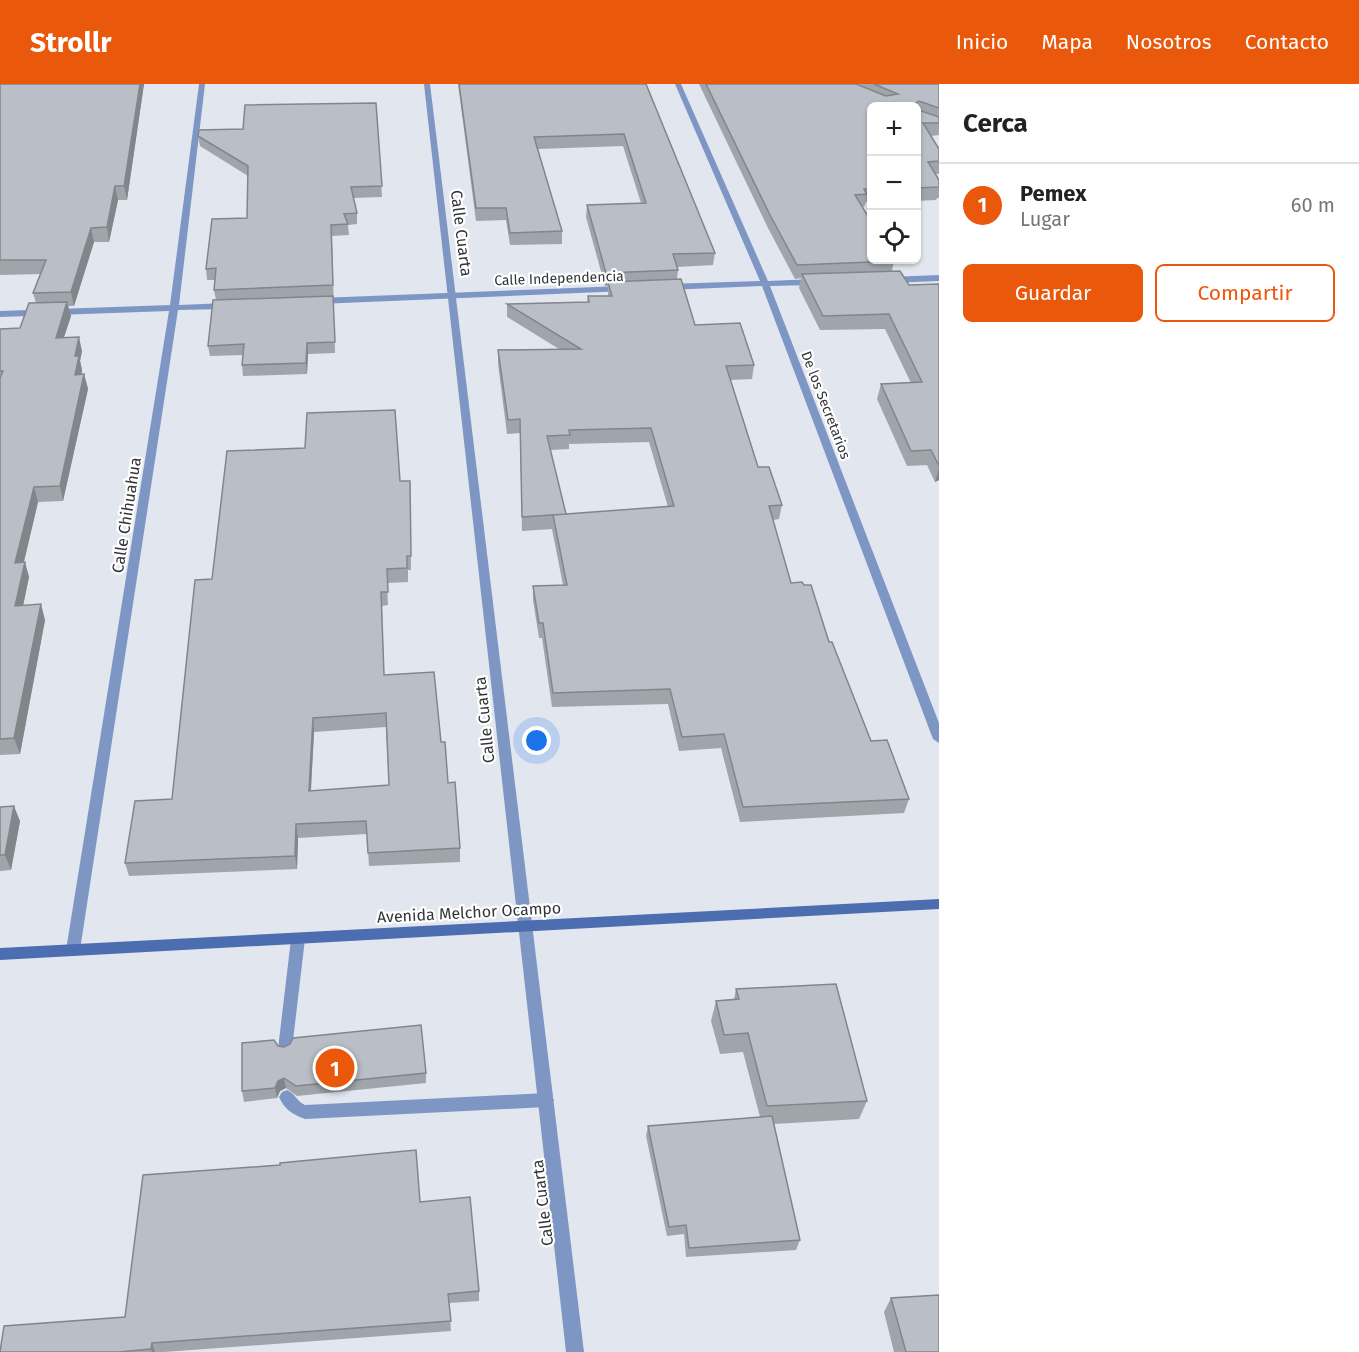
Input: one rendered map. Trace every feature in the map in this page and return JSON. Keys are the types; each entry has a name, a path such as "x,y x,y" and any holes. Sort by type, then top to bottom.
{"main road":[{"name":"Avenida Melchor Ocampo","path":"0,954 939,904"}],"street":[{"name":"Calle Chihuahua","path":"73,950 174,309 202,84"},
{"name":"Calle Cuarta","path":"427,84 524,927 576,1352"},
{"name":"De los Secretarios","path":"678,84 765,284 939,739"},
{"path":"881,280 939,278"},
{"path":"661,288 823,282"},
{"name":"Calle Independencia","path":"313,302 638,288"},
{"path":"0,314 232,306"},
{"path":"285,1049 298,939"},
{"path":"287,1097 295,1108 305,1112 546,1100"}],"building":[{"path":"0,84 140,84 124,186 115,186 107,227 91,228 71,292 33,293 46,260 0,260"},
{"path":"459,84 646,84 715,253 673,254 678,270 606,273 587,205 646,203 624,134 534,137 562,231 510,233 506,208 476,208"},
{"path":"706,84 856,84 886,96 898,94 874,84 939,84 939,108 919,101 867,102 867,189 864,189 867,194 855,195 867,215 867,262 797,265"},
{"path":"376,103 382,186 351,187 357,213 344,214 348,224 331,225 333,285 214,290 216,268 206,269 212,219 247,218 248,166 198,136 199,130 243,129 245,105"},
{"path":"921,111 939,117 939,123 923,123 939,149 939,161 928,162 939,180 939,187 921,188"},
{"path":"900,271 909,285 939,284 939,466 931,450 911,451 881,384 922,382 889,314 823,316 802,274"},
{"path":"681,279 695,325 740,323 754,365 726,366 758,467 769,467 782,505 769,506 791,583 802,582 804,585 811,585 829,642 832,642 871,741 887,740 909,799 743,807 724,734 682,737 670,689 553,693 543,623 539,623 533,586 567,585 553,515 674,506 651,428 569,430 570,435 547,436 566,514 522,517 520,419 508,420 498,350 581,349 507,304 589,302 588,296 612,296 608,282"},
{"path":"333,296 335,342 307,343 306,363 242,365 244,344 208,346 213,300"},
{"path":"67,302 56,338 79,337 75,356 79,356 75,375 84,374 60,486 34,487 15,563 25,562 15,606 41,604 14,738 0,739 0,378 3,371 0,371 0,329 20,328 29,303"},
{"path":"395,410 400,481 410,481 411,556 407,556 407,568 387,569 388,592 381,592 384,675 434,672 441,742 445,742 448,783 455,782 460,848 368,853 366,821 296,824 295,856 125,863 135,801 172,799 195,580 212,579 227,451 305,448 307,413","holes":["386,713 389,785 309,791 313,718"]},
{"path":"14,806 5,855 0,855 0,807"},
{"path":"836,984 867,1101 767,1106 748,1033 724,1035 716,1001 739,999 736,989"},
{"path":"421,1025 426,1073 296,1086 284,1078 278,1081 275,1088 242,1091 242,1043 274,1040 278,1046 284,1047 290,1044 293,1038"},
{"path":"772,1116 800,1240 689,1248 686,1225 669,1227 648,1126"},
{"path":"416,1150 420,1202 470,1197 479,1291 448,1294 451,1321 152,1343 151,1349 119,1352 0,1352 4,1326 125,1317 143,1175 280,1165 280,1163"},
{"path":"939,1295 939,1352 906,1352 891,1298"}],"place":[{"name":"Pemex","path":"335,1068"}]}
